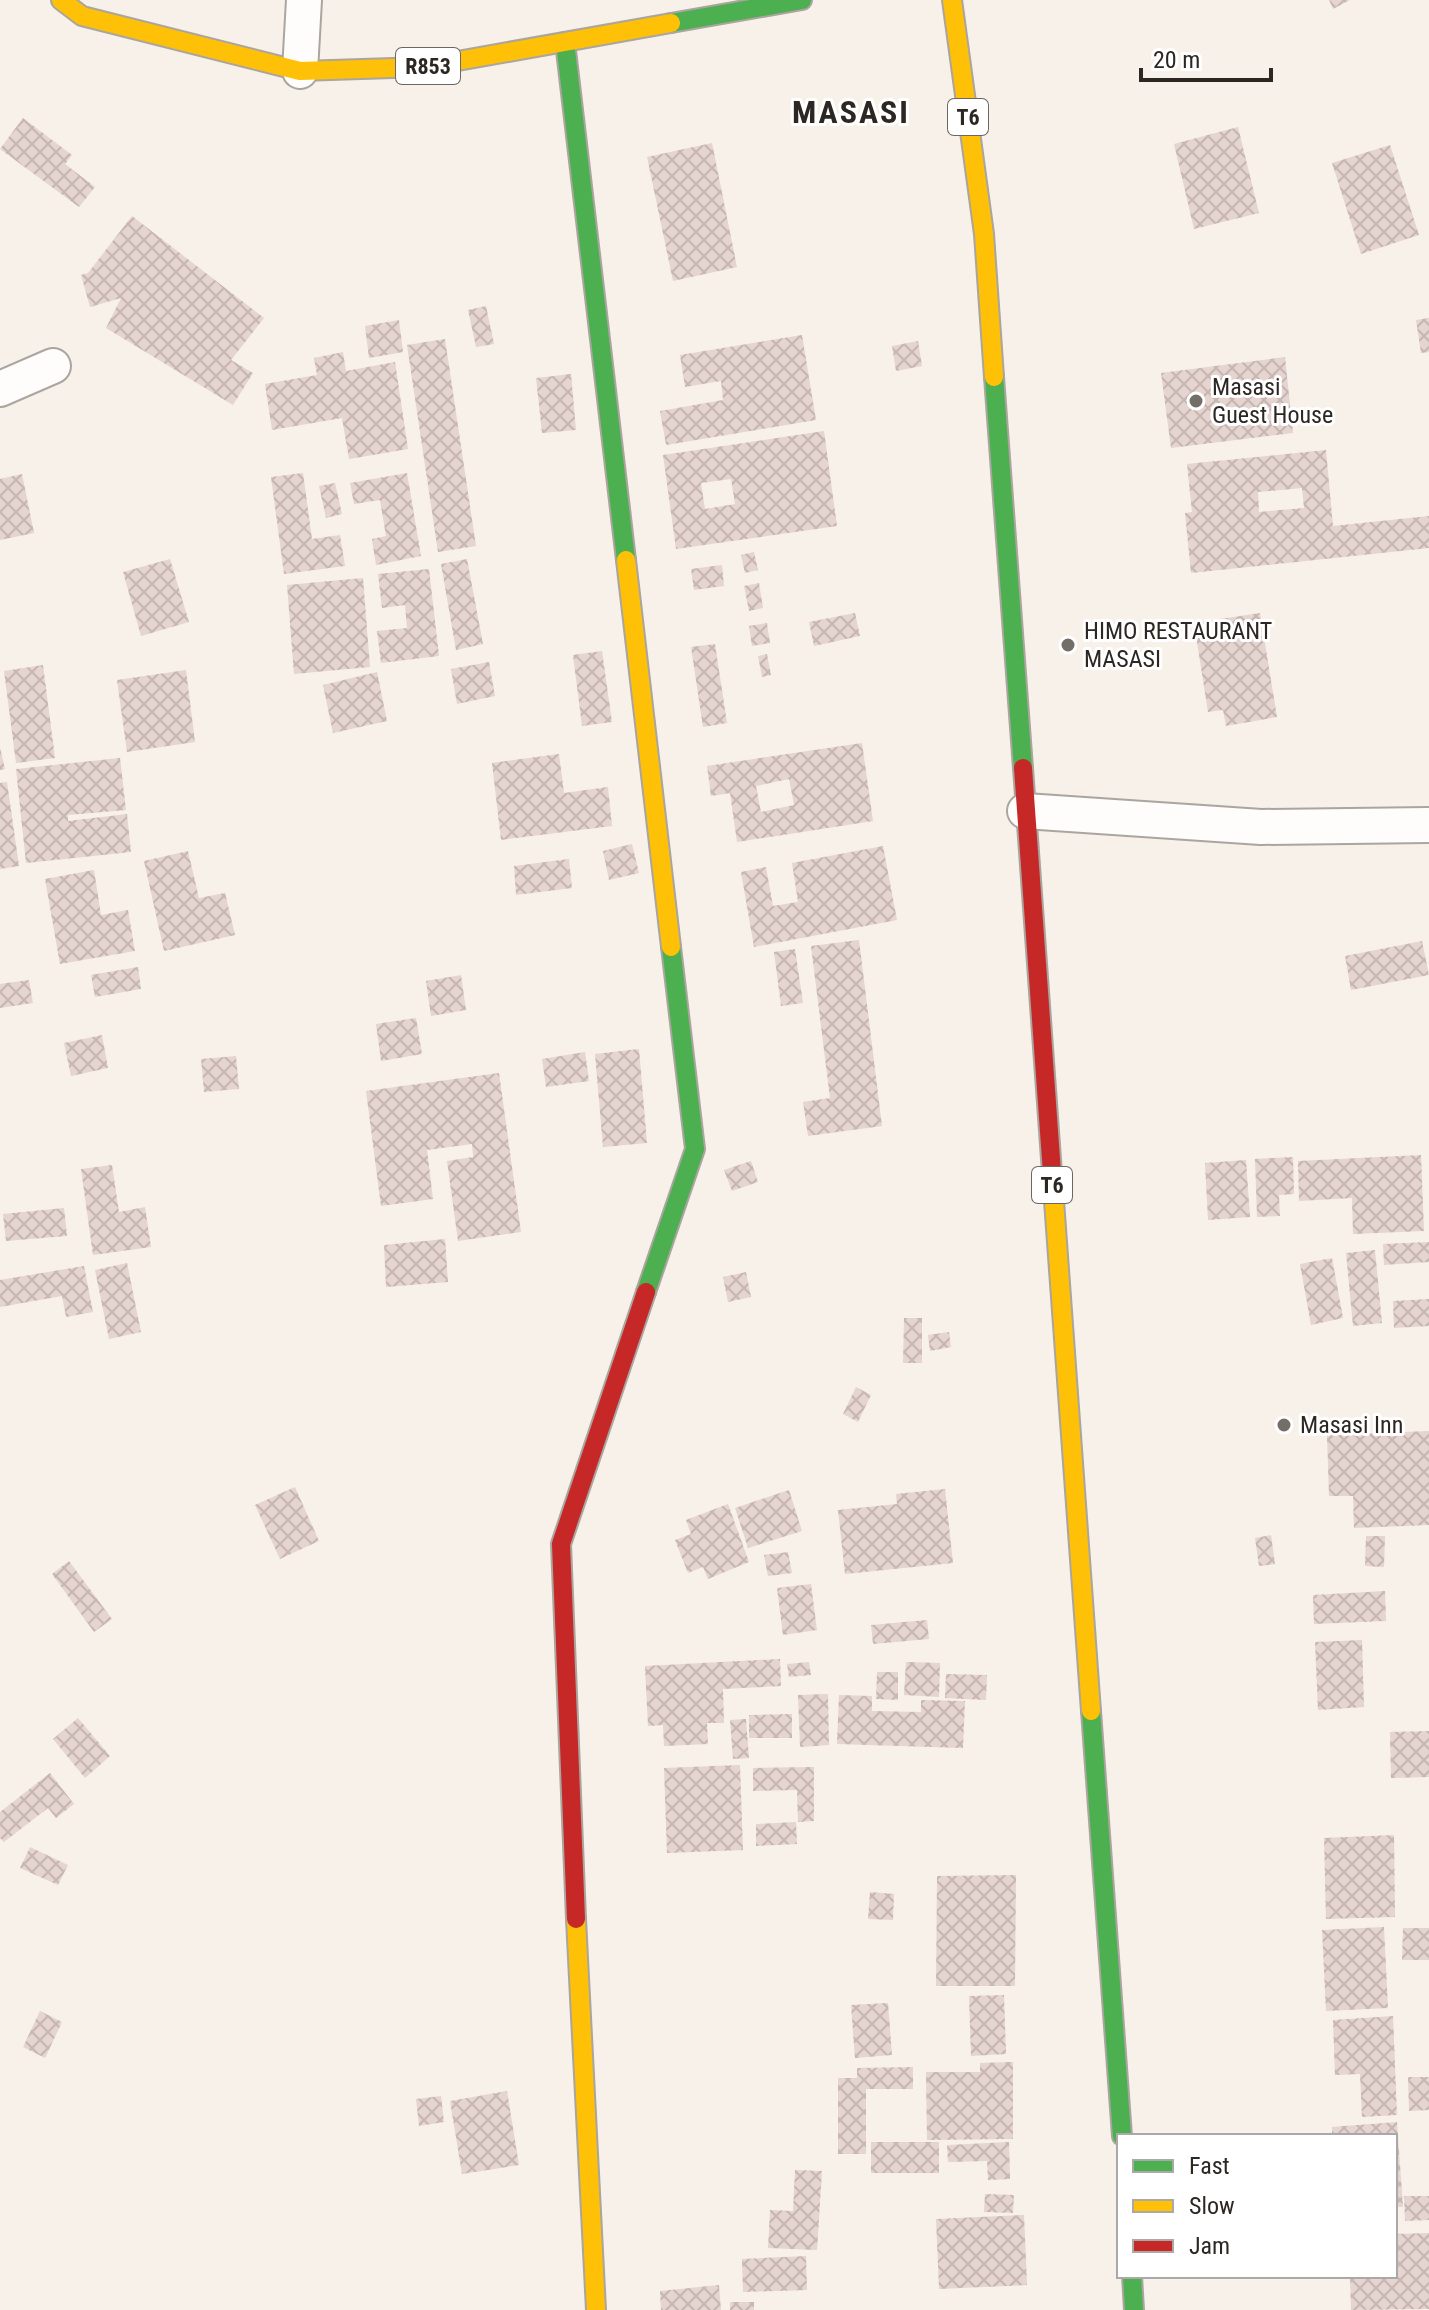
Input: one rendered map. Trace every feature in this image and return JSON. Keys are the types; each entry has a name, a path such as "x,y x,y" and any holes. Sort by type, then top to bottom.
{"main road":[{"name":"R853","path":"61,0 82,16 300,71 424,67 802,0"},
{"name":"T6","path":"952,0 984,234 1122,2134"},
{"path":"565,42 695,1149 561,1544 596,2310"},
{"path":"1132,2278 1134,2310"}],"street":[{"path":"300,71 304,0"},
{"path":"0,389 53,366"},
{"path":"1025,811 1261,827 1429,825"}],"building":[{"path":"1329,0 1350,0 1333,9"},
{"path":"23,118 72,155 65,164 95,187 79,207 0,149"},
{"path":"1238,127 1259,213 1194,229 1174,144"},
{"path":"712,143 737,267 673,281 647,157"},
{"path":"1390,145 1419,235 1361,254 1332,163"},
{"path":"132,216 264,318 231,360 253,373 233,405 106,328 121,298 90,307 81,275 88,273"},
{"path":"486,306 494,344 476,347 468,310"},
{"path":"1429,318 1429,352 1421,353 1416,320"},
{"path":"399,320 403,352 369,358 365,326"},
{"path":"802,335 816,420 666,445 660,411 723,400 721,381 685,387 680,355"},
{"path":"445,339 476,546 438,552 407,345"},
{"path":"918,341 922,366 896,371 892,346"},
{"path":"343,352 346,371 395,362 408,449 349,459 342,418 272,430 265,384 317,375 314,358"},
{"path":"1285,357 1293,433 1171,448 1161,373"},
{"path":"571,374 576,430 542,433 536,378"},
{"path":"824,431 837,526 676,549 663,455","holes":["731,479 735,504 705,509 701,483"]},
{"path":"1326,450 1333,526 1429,516 1429,548 1191,573 1185,513 1192,512 1187,464","holes":["1302,488 1304,508 1259,512 1258,492"]},
{"path":"303,473 312,539 340,535 345,566 284,574 271,477"},
{"path":"407,473 421,556 376,565 372,539 386,536 380,500 354,504 350,483"},
{"path":"22,474 34,533 0,540 0,479"},
{"path":"335,483 342,514 326,518 319,486"},
{"path":"754,552 758,570 745,573 741,555"},
{"path":"170,559 189,622 141,636 123,572"},
{"path":"467,559 483,644 456,650 441,564"},
{"path":"722,565 724,586 694,590 691,569"},
{"path":"429,569 439,656 381,663 377,631 407,628 405,605 382,608 378,574"},
{"path":"363,578 370,667 294,674 287,585"},
{"path":"759,583 763,608 749,611 744,586"},
{"path":"855,613 860,636 814,646 809,622"},
{"path":"1260,613 1277,717 1226,726 1223,710 1208,712 1194,623"},
{"path":"767,623 770,643 752,646 749,626"},
{"path":"715,644 727,723 703,727 691,647"},
{"path":"602,651 612,722 582,726 573,655"},
{"path":"767,654 771,675 762,677 758,656"},
{"path":"489,662 495,696 457,704 451,669"},
{"path":"43,665 55,758 16,763 4,671"},
{"path":"186,670 195,742 127,752 117,680"},
{"path":"377,672 387,721 333,733 323,685"},
{"path":"862,743 873,821 737,842 730,793 711,796 707,766","holes":["789,779 794,805 761,812 756,786"]},
{"path":"0,748 5,769 0,770"},
{"path":"559,754 564,793 608,787 612,826 501,840 492,763"},
{"path":"120,758 126,810 68,815 68,821 127,814 131,852 26,863 16,769"},
{"path":"7,782 19,866 0,869 0,783"},
{"path":"632,844 639,873 609,880 603,851"},
{"path":"883,846 897,920 754,947 741,872 766,867 773,906 798,902 792,863"},
{"path":"188,851 199,898 225,893 235,935 164,951 144,861"},
{"path":"569,859 572,888 516,895 514,866"},
{"path":"94,870 101,915 128,910 135,951 60,964 45,879"},
{"path":"859,940 882,1126 808,1136 803,1102 830,1098 811,946"},
{"path":"1422,941 1429,975 1351,990 1345,956"},
{"path":"795,949 803,1003 781,1006 774,952"},
{"path":"138,967 141,989 95,997 91,975"},
{"path":"461,975 466,1010 431,1016 426,981"},
{"path":"29,980 33,1003 0,1008 0,984"},
{"path":"416,1018 422,1054 381,1061 376,1024"},
{"path":"102,1035 108,1068 71,1076 64,1043"},
{"path":"639,1049 647,1143 603,1147 595,1054"},
{"path":"585,1052 589,1081 546,1087 542,1059"},
{"path":"236,1056 239,1089 204,1092 201,1059"},
{"path":"499,1073 521,1232 458,1241 447,1161 473,1157 472,1144 427,1150 433,1199 381,1206 366,1091"},
{"path":"1421,1155 1424,1231 1353,1234 1352,1198 1299,1201 1298,1161"},
{"path":"1293,1157 1294,1194 1279,1195 1280,1216 1257,1217 1255,1159"},
{"path":"1246,1160 1250,1217 1208,1220 1205,1163"},
{"path":"751,1161 758,1182 732,1191 724,1170"},
{"path":"112,1165 119,1212 145,1207 151,1247 93,1255 81,1169"},
{"path":"64,1208 67,1236 6,1241 3,1214"},
{"path":"445,1239 448,1282 386,1287 384,1245"},
{"path":"1429,1242 1429,1262 1384,1265 1383,1244"},
{"path":"1375,1250 1382,1323 1353,1326 1346,1253"},
{"path":"1332,1258 1343,1318 1311,1325 1300,1264"},
{"path":"127,1263 141,1332 109,1339 95,1270"},
{"path":"84,1266 93,1312 66,1317 62,1296 0,1307 0,1280"},
{"path":"746,1272 751,1297 728,1302 723,1277"},
{"path":"1429,1299 1429,1326 1394,1328 1393,1301"},
{"path":"904,1318 922,1318 922,1363 903,1363"},
{"path":"949,1332 951,1347 930,1351 928,1335"},
{"path":"856,1387 871,1395 858,1422 843,1414"},
{"path":"1429,1431 1429,1525 1354,1528 1353,1496 1329,1496 1327,1435"},
{"path":"295,1487 319,1541 280,1559 255,1505"},
{"path":"945,1489 953,1563 845,1574 838,1510 897,1504 896,1494"},
{"path":"789,1490 802,1531 748,1548 735,1508"},
{"path":"728,1504 749,1562 708,1579 703,1567 688,1573 675,1540 691,1534 686,1520"},
{"path":"1271,1535 1275,1564 1259,1566 1255,1538"},
{"path":"1366,1536 1385,1536 1384,1567 1365,1566"},
{"path":"788,1552 792,1573 768,1576 764,1555"},
{"path":"69,1561 112,1619 94,1632 52,1574"},
{"path":"811,1584 817,1630 783,1635 777,1588"},
{"path":"1385,1591 1386,1621 1314,1624 1313,1595"},
{"path":"927,1620 929,1639 873,1644 871,1625"},
{"path":"1362,1640 1364,1707 1318,1710 1315,1642"},
{"path":"780,1659 781,1686 723,1689 724,1723 707,1723 708,1744 664,1746 663,1725 648,1726 645,1666"},
{"path":"809,1662 811,1675 789,1677 787,1664"},
{"path":"906,1662 940,1663 939,1697 904,1695"},
{"path":"877,1672 898,1672 898,1700 876,1699"},
{"path":"946,1674 987,1675 986,1700 945,1698"},
{"path":"828,1694 829,1745 800,1747 798,1695"},
{"path":"839,1695 872,1696 872,1711 921,1712 921,1700 965,1701 963,1748 837,1744"},
{"path":"792,1714 792,1738 749,1738 749,1715"},
{"path":"78,1718 110,1756 85,1778 53,1739"},
{"path":"746,1719 749,1758 733,1759 730,1720"},
{"path":"1429,1731 1429,1777 1391,1778 1390,1732"},
{"path":"740,1765 743,1850 667,1853 664,1768"},
{"path":"814,1767 814,1821 798,1822 797,1790 753,1791 753,1768"},
{"path":"50,1773 74,1804 56,1818 48,1808 4,1842 0,1838 0,1812"},
{"path":"796,1822 797,1844 756,1846 756,1824"},
{"path":"1394,1835 1395,1917 1326,1919 1324,1838"},
{"path":"30,1847 68,1865 58,1885 20,1868"},
{"path":"1016,1875 1015,1986 936,1986 937,1876"},
{"path":"870,1892 894,1894 893,1920 868,1919"},
{"path":"1384,1927 1388,2008 1326,2011 1322,1930"},
{"path":"1403,1928 1429,1928 1429,1960 1402,1960"},
{"path":"1004,1995 1006,2054 971,2056 969,1996"},
{"path":"888,2003 892,2055 855,2058 851,2005"},
{"path":"40,2011 62,2022 45,2058 23,2047"},
{"path":"1393,2016 1397,2115 1362,2117 1360,2074 1335,2075 1333,2020"},
{"path":"1013,2062 1013,2139 927,2140 926,2072 980,2072 980,2063"},
{"path":"913,2067 913,2089 866,2089 866,2154 838,2154 838,2078 857,2078 857,2068"},
{"path":"1408,2077 1429,2077 1429,2110 1409,2111"},
{"path":"507,2091 519,2165 462,2174 450,2101"},
{"path":"441,2096 444,2122 419,2126 416,2099"},
{"path":"1397,2122 1403,2207 1397,2207 1397,2134 1332,2134 1332,2127"},
{"path":"871,2142 939,2142 939,2173 871,2173"},
{"path":"1009,2142 1010,2179 988,2180 987,2161 948,2162 947,2145"},
{"path":"795,2170 822,2171 817,2250 768,2248 770,2210 793,2211"},
{"path":"985,2194 1014,2195 1013,2213 984,2212"},
{"path":"1404,2196 1429,2196 1429,2220 1405,2221"},
{"path":"1024,2215 1027,2285 939,2289 936,2219"},
{"path":"1429,2233 1429,2309 1351,2310 1350,2278 1397,2278 1397,2234"},
{"path":"806,2256 807,2290 743,2292 742,2259"},
{"path":"719,2285 721,2310 661,2310 660,2291"},
{"path":"730,2302 754,2302 754,2310 730,2310"}],"traffic: fast":[{"path":"671,23 802,0"},
{"path":"565,42 626,560"},
{"path":"994,377 1023,768"},
{"path":"646,1292 695,1149 671,947"},
{"path":"1091,1711 1122,2134"},
{"path":"1132,2278 1134,2310"}],"traffic: slow":[{"path":"61,0 82,16 300,71 424,67 671,23"},
{"path":"952,0 984,234 994,377"},
{"path":"626,560 671,947"},
{"path":"1053,1187 1091,1711"},
{"path":"576,1919 596,2310"}],"traffic: jam":[{"path":"1023,768 1053,1187"},
{"path":"576,1919 561,1544 646,1292"}],"place":[{"name":"Masasi Guest House","path":"1196,401"},
{"name":"HIMO RESTAURANT MASASI","path":"1068,645"},
{"name":"Masasi Inn","path":"1284,1425"}],"district":[{"name":"MASASI","path":"851,112"}]}
